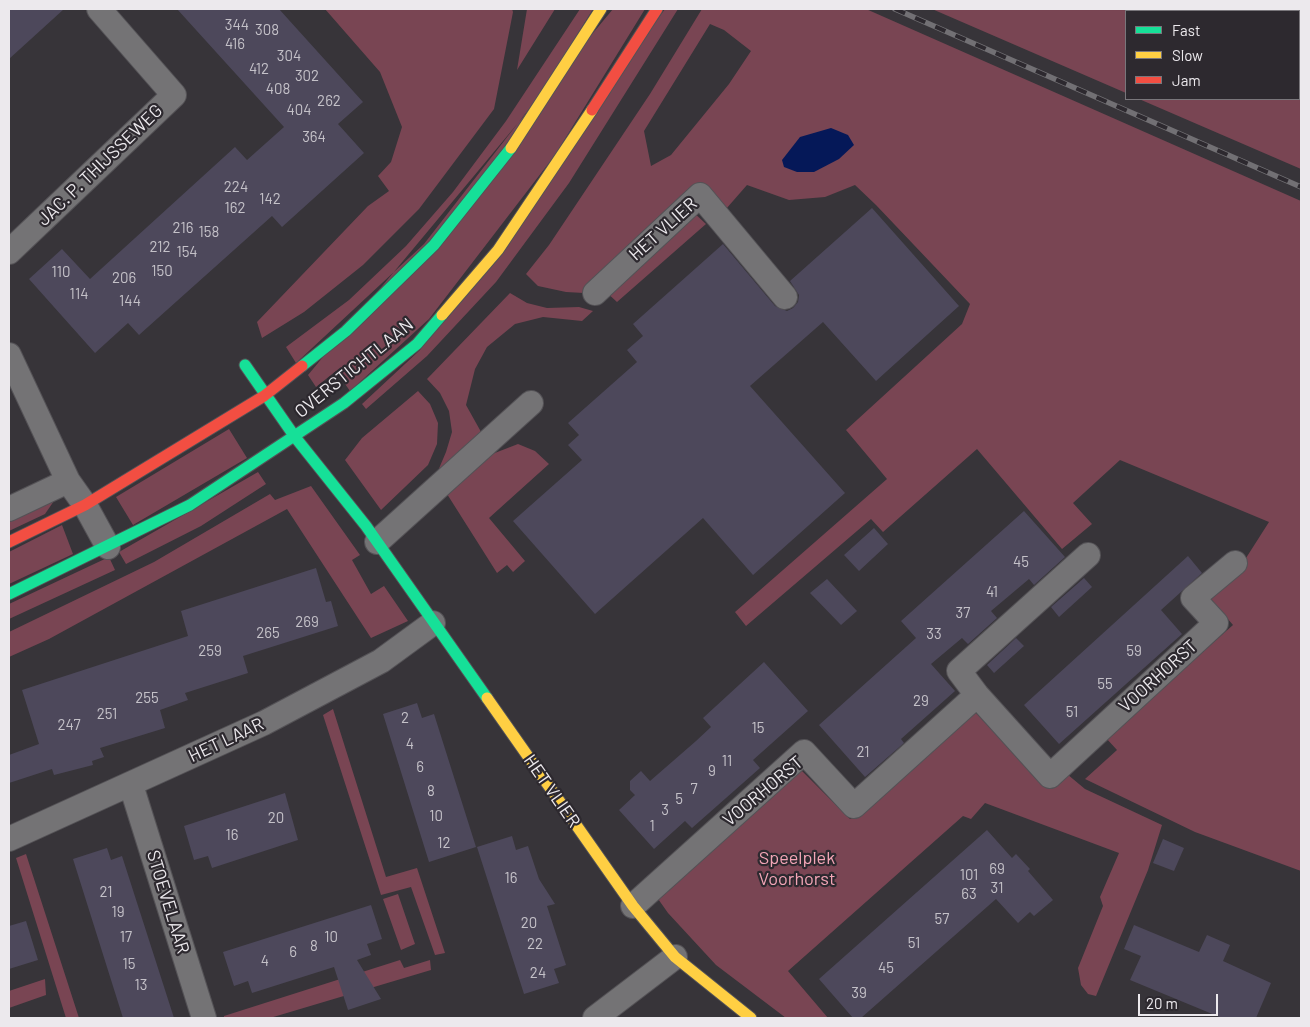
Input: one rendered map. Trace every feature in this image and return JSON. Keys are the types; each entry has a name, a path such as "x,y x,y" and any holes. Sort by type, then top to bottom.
{"main road":[{"name":"OVERSTICHTLAAN","path":"9,542 85,505 264,396 346,331 434,246 518,139 601,9"},
{"name":"OVERSTICHTLAAN","path":"9,594 108,547 190,505 344,403 418,344 492,258 569,147 657,9"},
{"path":"245,365 264,396"},
{"name":"HET VLIER","path":"264,396 377,542 633,906 675,957 751,1018"}],"street":[{"name":"JAC. P. THIJSSEWEG","path":"9,252 174,95 99,9"},
{"name":"HET VLIER","path":"594,292 700,195 786,297"},
{"path":"9,355 68,481 85,505 108,547"},
{"path":"377,542 531,403"},
{"path":"9,509 68,481"},
{"name":"VOORHORST","path":"1088,555 959,671 977,695 1050,776 1216,624 1194,598 1235,563"},
{"name":"HET LAAR","path":"9,839 264,723 381,661 433,623"},
{"name":"VOORHORST","path":"633,906 804,752 854,806 977,695"},
{"name":"STOEVELAAR","path":"131,785 204,1018"},
{"path":"595,1018 675,957"}],"green space":[{"path":"325,9 512,9 513,12 494,109 419,209 363,265 304,312 262,338 257,322 368,206 389,191 378,176 391,162 402,127 380,72"},
{"path":"527,9 555,9 517,70"},
{"path":"580,9 593,9 539,96 424,244 296,363 286,347 349,300 406,246 453,192 506,121"},
{"path":"613,9 645,9 555,155 429,319 350,391 336,371 316,387 308,375"},
{"path":"665,9 678,9 569,183 496,282 427,356 366,409 362,404 420,350"},
{"path":"702,9 866,9 1301,201 1301,871 1195,832 1085,779 1117,750 1106,738 1233,625 1209,597 1239,569 1269,522 1120,460 1073,503 1092,524 1062,549 977,449 883,532 871,519 746,626 735,612 887,479 846,430 962,324 970,304 855,185 825,197 789,200 747,185 726,209 702,186 584,293 566,292 538,286 526,274 549,245 650,94","holes":["710,24 724,30 751,51 729,84 671,155 651,166 644,131"]},
{"path":"932,9 1301,9 1301,169 1141,100 1300,100 1300,10 1125,10 1125,93"},
{"path":"692,211 706,224 617,302 605,291"},
{"path":"510,293 527,303 547,308 579,307 593,311 582,321 543,317 515,324 487,347 475,369 466,405 485,439 432,485 452,432 449,411 440,393 427,379"},
{"path":"418,391 430,404 438,423 437,444 428,465 381,510 345,460 362,438"},
{"path":"229,429 247,458 133,525 116,497"},
{"path":"518,444 535,451 549,464 489,518 525,561 513,572 507,565 497,573 447,494 487,456"},
{"path":"258,472 266,484 201,526 126,564 119,552"},
{"path":"311,486 360,555 352,560 371,594 384,586 408,621 371,638 287,509 49,639 9,657 9,632 154,562 270,494 275,500"},
{"path":"56,498 45,514 9,531 9,519"},
{"path":"62,525 73,554 9,584 9,552"},
{"path":"109,557 115,570 9,619 9,604"},
{"path":"333,709 386,877 417,868 445,953 435,955 411,887 381,895 323,715"},
{"name":"Speelplek Voorhorst","path":"974,711 1028,768 1067,774 1085,789 1162,825 1148,870 1096,996 1088,994 1081,985 1078,968 1103,906 1100,897 1119,853 985,803 971,819 963,816 788,971 828,1018 786,1018 716,965 668,913 656,896 800,769 850,819 857,816"},
{"path":"26,854 79,1018 66,1018 16,858"},
{"path":"398,894 415,944 401,950 383,899"},
{"path":"400,960 404,968 430,960 431,970 270,1018 224,1018 224,1016"},
{"path":"45,979 46,995 9,1008 9,991"}],"shaded area":[{"path":"831,128 848,135 854,145 839,159 814,172 797,172 784,167 782,160 800,137"}],"building":[{"path":"9,9 64,9 9,59"},
{"path":"177,9 279,9 363,102 338,124 364,153 282,227 272,216 139,335 128,323 95,353 29,279 62,249 90,279 235,147 247,160 284,127"},
{"path":"872,208 959,306 876,381 823,322 750,386 845,493 753,575 703,518 595,614 513,521 582,460 568,445 579,435 568,423 637,362 627,350 643,336 633,324 723,244 775,306 787,311 798,302 799,295 790,281"},
{"path":"1024,511 1065,557 1034,585 1029,579 991,611 997,618 968,644 962,638 931,664 955,691 901,739 904,743 865,777 819,725 916,638 901,621"},
{"path":"874,528 888,544 859,571 844,555"},
{"path":"1188,556 1202,573 1161,610 1182,634 1059,744 1024,705"},
{"path":"316,568 326,602 331,601 338,626 243,656 248,673 185,693 188,700 160,710 165,728 100,748 104,757 92,761 93,765 54,775 52,769 9,783 9,755 39,744 22,690 188,636 181,611"},
{"path":"1084,578 1092,587 1059,617 1051,607"},
{"path":"827,579 857,611 841,625 810,593"},
{"path":"1016,638 1024,646 994,673 987,665"},
{"path":"764,662 808,711 753,760 760,768 692,828 685,821 654,849 619,810 635,795 630,790 630,781 641,771 650,781 696,741 711,727 703,718"},
{"path":"417,703 422,718 434,714 476,847 429,862 383,714"},
{"path":"285,793 298,840 212,868 208,856 194,860 184,826"},
{"path":"987,830 1012,858 1016,854 1030,869 1028,871 1053,900 1034,916 1030,912 1018,923 996,899 861,1018 853,1018 819,979"},
{"path":"512,836 516,850 528,846 539,879 555,904 547,906 566,965 554,969 559,983 524,994 477,847"},
{"path":"1163,839 1184,848 1174,871 1153,863"},
{"path":"107,848 111,860 122,856 174,1018 123,1018 73,859"},
{"path":"371,905 382,939 367,944 371,955 357,960 381,999 348,1010 334,967 252,993 248,981 234,986 223,952"},
{"path":"26,921 38,960 9,969 9,926"},
{"path":"1134,925 1199,952 1207,935 1230,945 1223,961 1271,983 1256,1018 1222,1018 1130,980 1141,956 1124,949"}],"railway":[{"path":"895,9 1301,187"}],"traffic: fast":[{"path":"302,366 346,331 434,245 511,148"},
{"path":"9,594 190,505 344,403 417,344 442,315"},
{"path":"245,365 295,437 366,526 487,698"}],"traffic: slow":[{"path":"511,148 601,9"},
{"path":"442,315 498,250 592,110"},
{"path":"487,698 633,906 675,957 751,1018"}],"traffic: jam":[{"path":"592,110 657,9"},
{"path":"9,542 85,505 264,396 302,366"}]}
